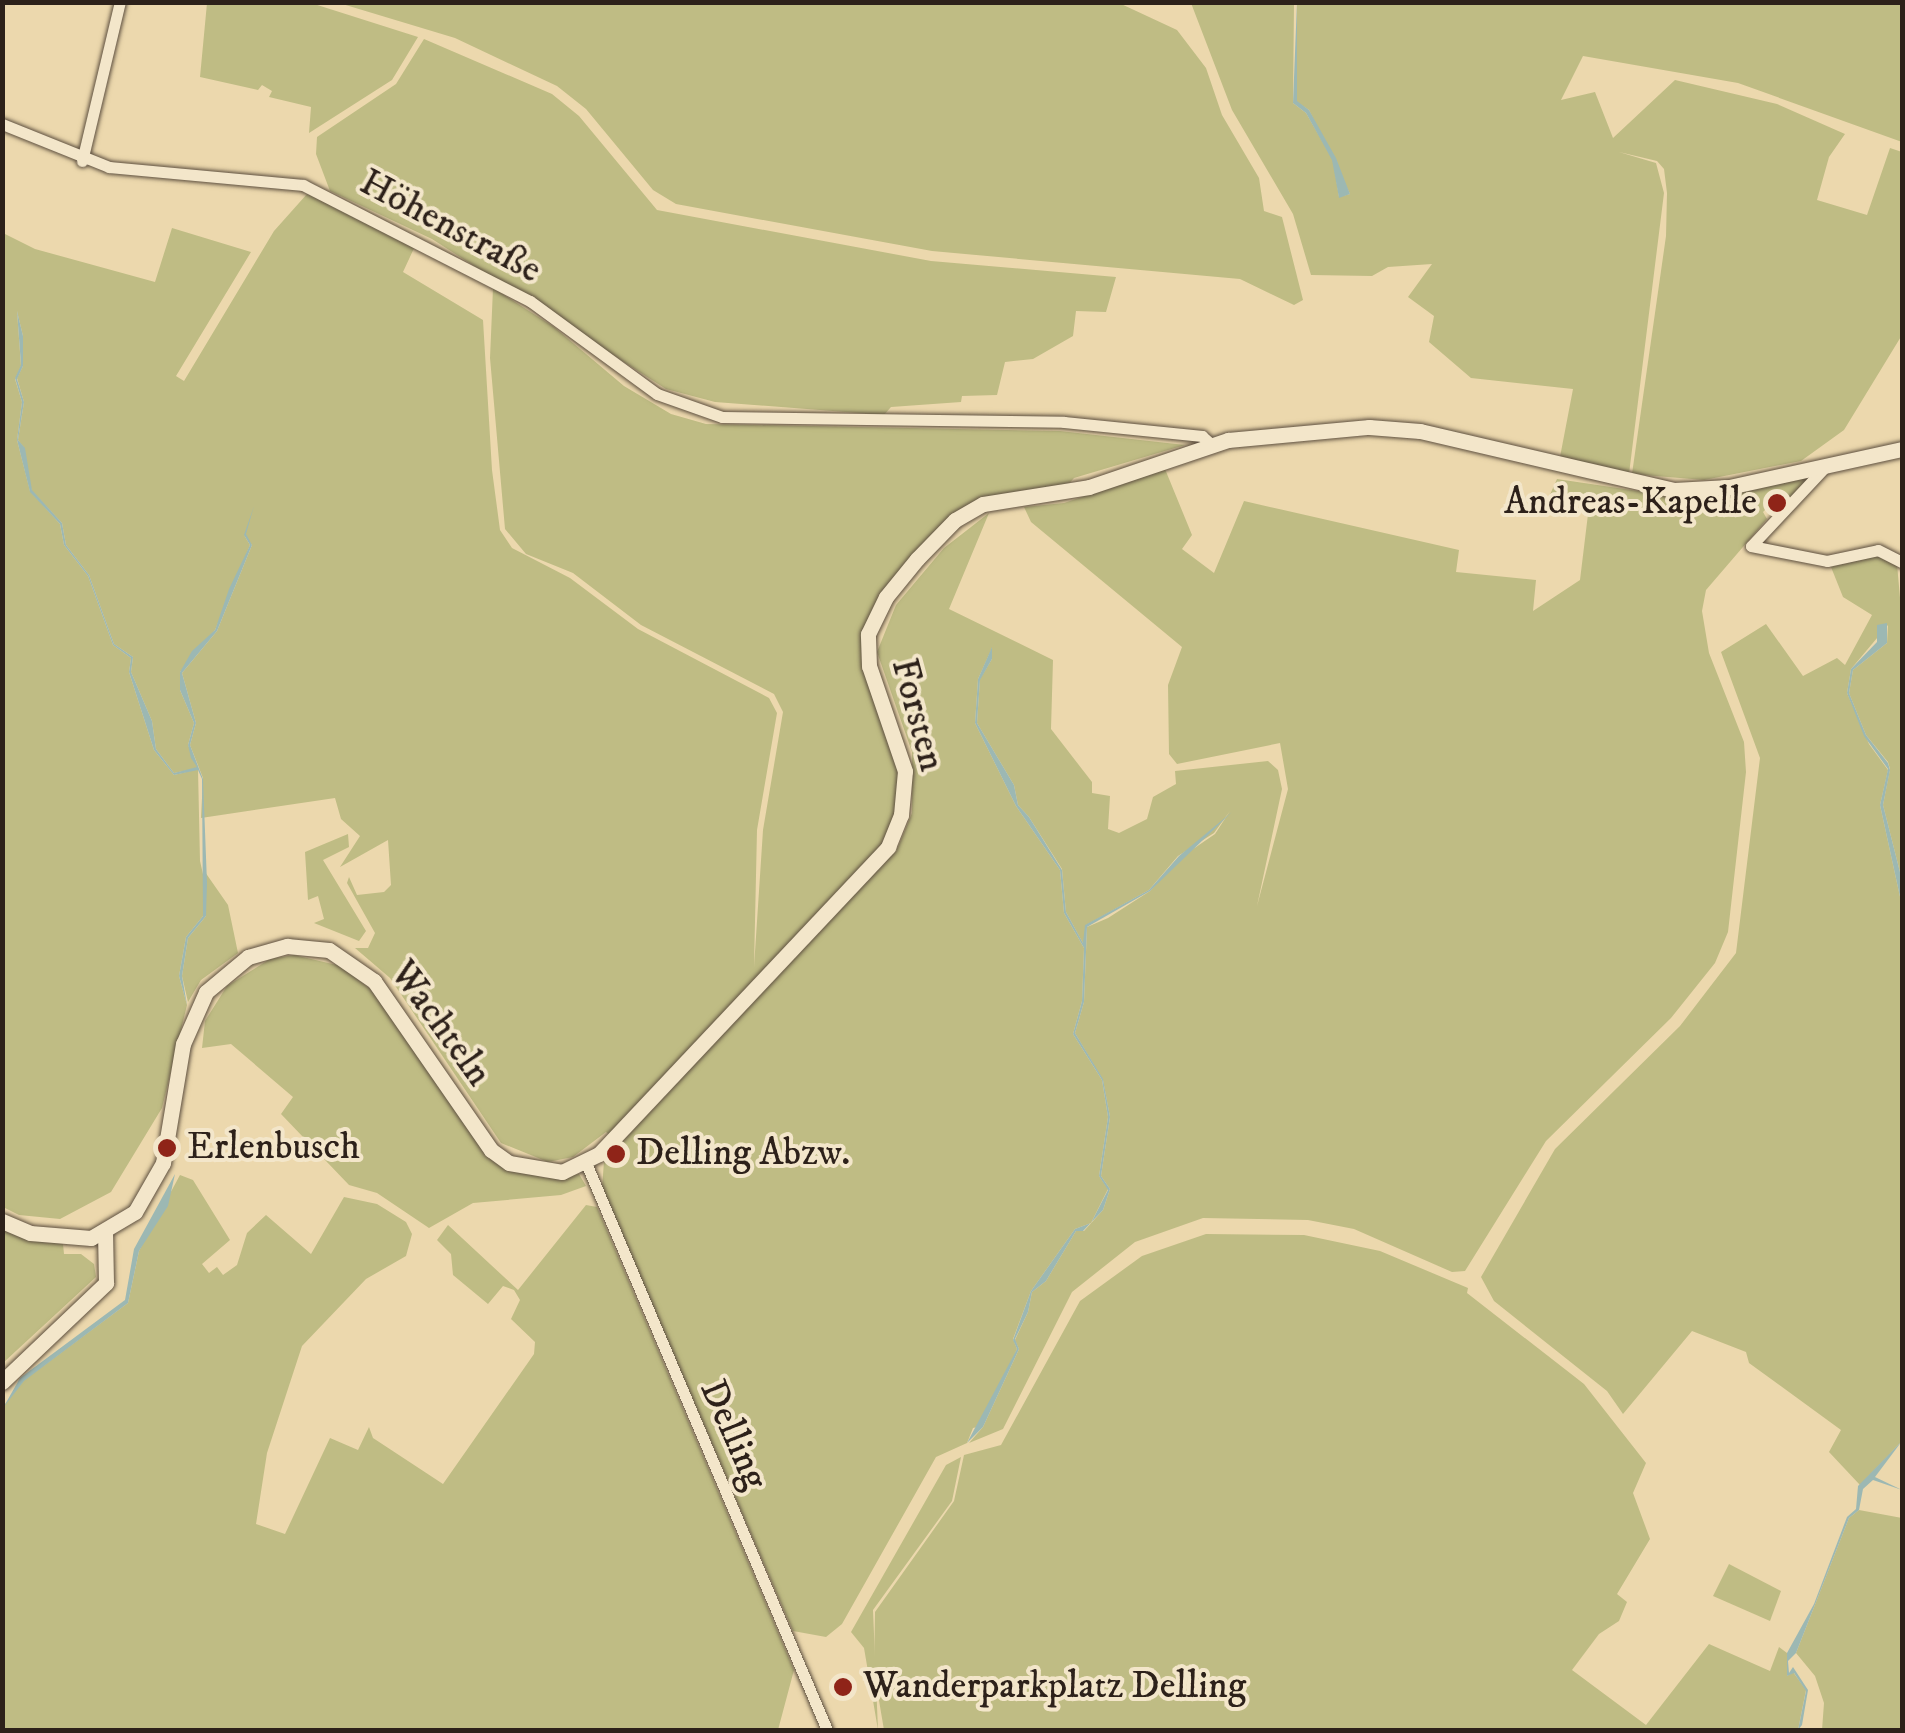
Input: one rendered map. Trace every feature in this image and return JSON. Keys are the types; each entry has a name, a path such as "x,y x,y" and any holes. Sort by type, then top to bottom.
{"street":[{"path":"82,161 120,2"},
{"name":"Höhenstraße","path":"2,124 82,161 304,185 530,301 657,394 722,417 850,420"},
{"name":"Forsten","path":"850,420 1064,422 1202,436 1212,444"},
{"name":"Forsten","path":"586,1163 888,847 901,815 905,771 866,650 880,608 917,560 954,520 983,504 1076,490 1212,444 1255,435 1402,429 1674,490 1729,487 1902,449"},
{"path":"1827,465 1751,546 1828,561 1878,550 1902,562"},
{"name":"Wachteln","path":"105,1233 135,1212 162,1163 193,1016 206,992 248,957 287,946 330,950 374,981 491,1150 544,1173 586,1163"},
{"name":"Delling","path":"586,1163 827,1730"},
{"path":"2,1221 64,1239 105,1233 109,1266 97,1296 2,1382"}],"shaded area":[{"path":"207,3 311,3 418,37 392,80 309,133 311,107 269,97 272,91 262,85 258,90 200,77"},
{"path":"339,3 1119,3 1177,30 1206,68 1222,115 1259,178 1264,211 1282,217 1303,300 1294,305 1240,279 932,251 676,204 653,190 586,109 557,86 455,38"},
{"path":"1191,3 1294,3 1293,103 1306,113 1333,160 1339,197 1350,194 1309,110 1297,102 1297,3 1902,3 1902,142 1738,83 1583,56 1561,100 1595,92 1613,138 1675,80 1777,104 1845,134 1829,157 1817,200 1867,215 1890,148 1902,152 1902,335 1844,430 1801,461 1704,480 1632,474 1666,236 1667,193 1664,169 1657,161 1619,152 1656,163 1664,193 1629,474 1560,457 1573,389 1471,378 1429,342 1434,316 1408,297 1432,264 1388,267 1372,276 1311,275 1293,214 1232,110"},
{"path":"424,39 552,94 579,116 657,210 931,261 1116,277 1106,312 1076,311 1073,336 1033,359 1005,362 997,395 962,396 961,402 891,407 884,415 715,402 666,389 432,239 330,191 316,154 317,137 396,84"},
{"path":"307,194 416,244 403,272 483,320 492,470 500,530 512,548 570,578 638,629 769,698 777,713 757,830 754,967 763,830 783,712 774,694 641,625 573,573 526,554 505,529 490,358 493,288 554,327 624,386 671,414 706,424 1060,431 1185,445 1074,478 1065,488 966,507 864,634 898,755 900,801 884,844 611,1136 606,1132 573,1157 548,1162 501,1143 390,978 355,948 368,948 375,933 347,883 349,877 357,895 384,892 391,885 388,840 340,867 360,836 341,819 335,798 201,818 203,778 190,745 196,723 182,673 217,631 252,545 244,535 250,545 215,630 180,672 180,690 194,723 188,745 198,768 174,773 156,749 152,721 131,672 133,657 114,644 89,575 66,545 62,523 32,491 25,471 25,449 18,440 24,402 17,378 23,366 23,336 17,311 21,366 15,379 22,402 17,440 30,491 60,524 64,545 88,576 113,645 131,658 129,672 154,750 174,775 198,769 200,861 205,883 203,916 186,937 179,976 187,1005 162,1108 111,1192 60,1219 19,1215 3,1207 3,233 35,249 155,282 172,228 251,252 176,376 184,381 274,231"},
{"path":"1165,469 1192,535 1182,549 1214,573 1244,501 1459,550 1456,572 1536,580 1533,611 1580,580 1589,506 1548,499 1557,479 1705,501 1809,477 1786,502 1775,500 1763,512 1767,519 1706,590 1702,611 1709,653 1744,742 1746,772 1728,932 1715,963 1671,1018 1546,1141 1465,1271 1452,1272 1354,1229 1308,1220 1203,1218 1135,1242 1072,1292 1003,1429 969,1443 983,1427 1019,1349 1015,1340 1032,1292 1046,1281 1076,1231 1084,1231 1103,1210 1110,1189 1101,1176 1110,1117 1103,1080 1075,1033 1084,1002 1087,927 1150,891 1180,858 1215,834 1230,811 1214,833 1178,856 1149,890 1086,925 1084,945 1066,912 1062,869 1018,805 1014,785 977,723 980,679 992,659 992,648 978,679 975,723 1016,806 1060,870 1064,913 1084,948 1082,1001 1073,1034 1102,1080 1108,1117 1099,1176 1108,1189 1091,1223 1075,1229 1031,1291 1013,1339 1017,1349 982,1426 973,1428 967,1443 936,1457 842,1624 826,1637 793,1631 602,1189 604,1161 898,847 912,813 912,752 877,652 896,605 944,548 989,513 949,609 1053,660 1051,729 1092,782 1092,793 1110,796 1108,829 1119,833 1147,819 1153,797 1176,784 1175,771 1268,761 1278,770 1282,789 1257,906 1288,789 1280,743 1177,764 1169,754 1168,685 1182,647 1031,522 1024,507 1064,503"},
{"path":"1881,555 1897,564 1902,620 1902,880 1883,805 1890,769 1866,735 1849,693 1853,670 1887,643 1888,625 1851,669 1847,693 1869,744 1888,770 1880,805 1902,906 1902,1441 1860,1485 1829,1452 1841,1430 1749,1363 1746,1352 1692,1331 1623,1414 1607,1391 1494,1301 1481,1277 1555,1149 1680,1026 1736,953 1760,758 1721,652 1766,624 1803,676 1837,658 1845,665 1872,615 1843,597 1831,567"},
{"path":"348,834 349,847 323,860 366,931 359,941 314,923 324,919 318,896 308,900 305,852"},
{"path":"205,872 228,905 238,953 201,980 188,1002 182,976 188,938 206,916"},
{"path":"294,955 341,966 374,992 507,1167 546,1178 579,1174 586,1186 561,1195 473,1203 429,1228 377,1193 349,1185 281,1114 293,1097 231,1044 202,1048 205,1021 227,986 270,959"},
{"path":"180,1175 193,1180 230,1240 202,1264 209,1273 217,1267 223,1275 237,1265 247,1233 266,1215 311,1254 344,1197 377,1204 406,1222 412,1234 406,1256 366,1279 302,1346 267,1453 256,1524 285,1534 330,1438 358,1450 369,1427 373,1438 443,1484 534,1354 535,1342 511,1319 520,1300 514,1290 503,1286 488,1304 453,1275 451,1254 437,1240 448,1225 518,1290 586,1205 597,1207 794,1670 778,1730 3,1730 2,1408 23,1381 128,1303 139,1251"},
{"path":"3,1224 63,1244 64,1254 81,1254 94,1264 96,1277 3,1363"},
{"path":"1206,1234 1304,1235 1380,1251 1468,1288 1467,1293 1584,1384 1646,1463 1633,1493 1650,1539 1617,1594 1627,1602 1619,1621 1599,1634 1572,1670 1646,1725 1709,1644 1770,1671 1779,1647 1787,1653 1787,1676 1793,1672 1806,1690 1798,1730 884,1730 874,1671 875,1612 954,1501 964,1455 1001,1445 1080,1301 1142,1256"},
{"path":"961,1457 952,1501 873,1610 878,1730 864,1648 851,1632 946,1465"},
{"path":"1859,1510 1902,1518 1902,1730 1822,1730 1824,1703 1815,1676 1796,1653 1849,1518"},
{"path":"1729,1564 1781,1591 1770,1621 1713,1596"}],"water":[{"path":"1297,2 1297,101 1309,110 1336,158 1350,194 1339,198 1332,160 1306,113 1293,103"},
{"path":"17,311 23,336 23,366 17,379 24,402 18,440 25,448 32,490 62,523 66,545 89,575 114,644 133,657 131,672 152,721 156,749 174,773 197,767 188,745 194,723 180,690 180,672 192,651 215,630 250,545 244,535 254,506 246,534 252,545 217,631 182,673 196,723 190,745 203,779 207,883 206,916 188,938 182,976 187,1005 179,976 186,937 203,916 202,779 198,770 174,775 154,750 129,672 131,658 113,645 88,576 64,545 60,524 30,492 17,440 22,402 15,378 21,365"},
{"path":"1887,623 1887,643 1853,670 1849,693 1866,735 1890,770 1883,805 1902,880 1902,906 1880,805 1888,769 1864,736 1847,693 1851,669 1877,642 1877,625"},
{"path":"992,647 992,659 980,680 977,723 1014,785 1018,805 1062,870 1066,912 1083,943 1085,925 1149,890 1179,856 1232,812 1150,891 1087,927 1084,1002 1075,1033 1103,1079 1110,1117 1101,1176 1110,1189 1103,1210 1091,1222 1108,1190 1099,1176 1108,1117 1102,1080 1073,1034 1082,1001 1084,948 1064,913 1060,870 1016,806 975,723 978,679"},
{"path":"175,1174 168,1206 139,1251 128,1303 24,1381 3,1408 20,1378 125,1300 134,1249"},
{"path":"1090,1223 1083,1231 1076,1231 1046,1281 1032,1292 1028,1312 1015,1339 1019,1349 983,1427 967,1443 1017,1349 1013,1340 1031,1291 1075,1229"},
{"path":"1902,1441 1875,1477 1902,1490 1873,1480 1863,1489 1859,1510 1849,1518 1796,1653 1788,1661 1789,1673 1793,1667 1808,1690 1798,1730 1806,1691 1794,1673 1787,1676 1787,1653 1814,1604 1847,1517 1856,1509 1858,1486"}],"place":[{"name":"Andreas-Kapelle","path":"1777,503"},
{"name":"Erlenbusch","path":"167,1148"},
{"name":"Delling Abzw.","path":"616,1154"},
{"name":"Wanderparkplatz Delling","path":"843,1687"}]}
